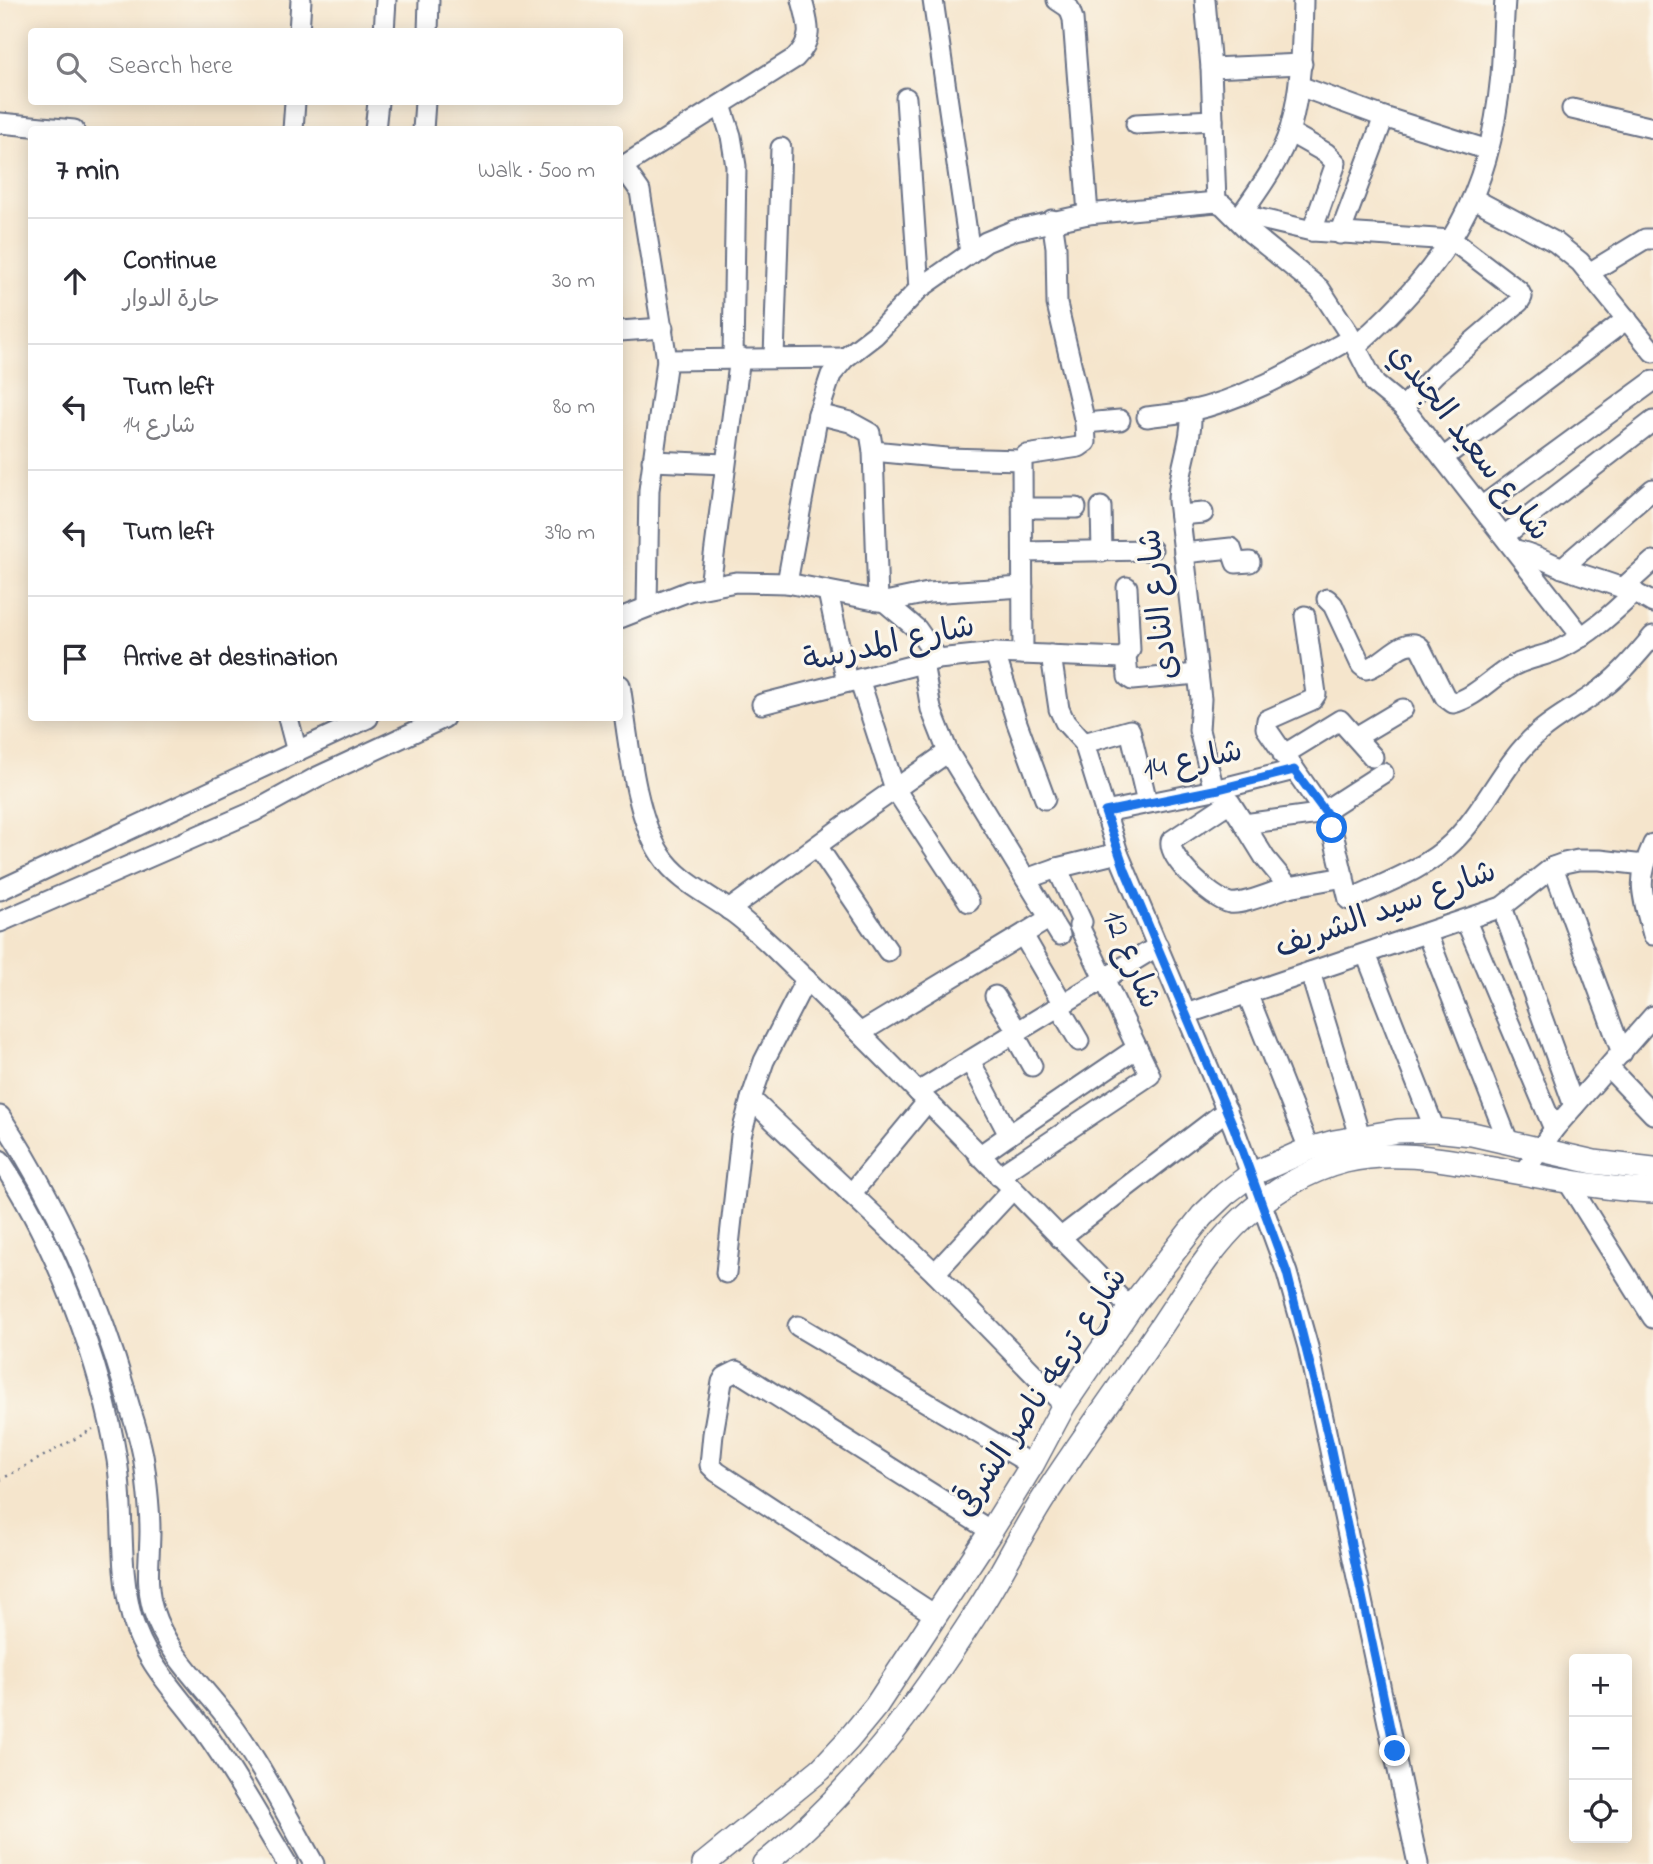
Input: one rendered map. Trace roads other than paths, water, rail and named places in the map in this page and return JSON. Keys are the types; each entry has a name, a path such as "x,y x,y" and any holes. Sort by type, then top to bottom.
{"street":[{"path":"299,28 301,0"},
{"path":"384,28 386,0"},
{"path":"428,28 429,0"},
{"path":"623,167 786,65 806,47 808,24 802,0"},
{"path":"933,0 970,253"},
{"path":"1057,0 1069,8 1073,19 1088,214"},
{"path":"787,583 818,414 831,374 845,358 875,335 919,289 970,253 1015,230 1088,214 1216,202 1211,68 1205,0"},
{"path":"1238,219 1263,181 1289,132 1302,64 1303,0"},
{"path":"1147,417 1191,411 1234,397 1354,342 1411,293 1452,240 1474,199 1483,174 1493,135 1501,74 1505,0"},
{"path":"1211,68 1302,64"},
{"path":"1299,86 1488,150"},
{"path":"906,98 919,289"},
{"path":"293,126 295,105"},
{"path":"375,126 378,105"},
{"path":"423,126 425,105"},
{"path":"710,586 736,357 736,166 731,136 721,105"},
{"path":"1572,109 1653,128"},
{"path":"1340,234 1384,117"},
{"path":"1136,124 1213,120"},
{"path":"0,123 32,126"},
{"path":"1289,132 1326,153 1336,163 1312,231"},
{"path":"774,357 781,148"},
{"path":"623,171 640,191 667,360 649,490 647,606"},
{"path":"1474,199 1555,242 1580,262 1653,352"},
{"name":"شارع سعيد الجندي","path":"1216,202 1223,205 1279,256 1314,283 1326,297 1376,384 1403,407 1582,637"},
{"path":"1238,219 1252,217 1312,231 1340,234 1452,240 1519,291 1521,299 1436,373 1403,407"},
{"path":"1023,654 1022,460 1026,455 1082,446 1086,442 1085,423 1057,304 1056,247 1052,220"},
{"path":"1589,273 1645,239 1653,239"},
{"path":"1443,458 1628,319"},
{"path":"623,331 663,328"},
{"path":"667,360 736,357 845,358"},
{"path":"1481,507 1653,382"},
{"name":"شارع النادى","path":"1191,411 1192,425 1178,491 1201,699 1199,730 1214,790"},
{"path":"818,414 860,426 870,433 881,602"},
{"path":"1085,423 1120,420"},
{"path":"1653,421 1509,543 1563,568 1629,590 1653,603"},
{"path":"873,451 946,458 1022,460"},
{"path":"652,461 725,464"},
{"path":"1563,568 1653,489"},
{"path":"1101,507 1101,552"},
{"path":"1023,508 1076,508"},
{"path":"1180,515 1203,513"},
{"path":"1184,553 1231,548 1236,564 1250,562"},
{"path":"1023,552 1152,550"},
{"path":"1327,599 1333,605 1361,665 1366,669 1373,667 1410,642 1415,643 1445,697 1453,703 1522,661 1558,650 1582,637 1608,618 1653,561"},
{"path":"623,617 710,586 761,581 787,583 881,602 928,593 1023,587"},
{"path":"1127,587 1130,650 1126,656 1128,677 1132,680 1197,674"},
{"path":"828,592 853,681 895,789 968,902"},
{"path":"860,1033 1023,935 1055,927 948,752 931,709 931,661 917,629 881,602"},
{"path":"1305,616 1316,694 1312,700 1267,720 1266,728 1325,812 1332,828 1349,900 1420,867 1452,843 1469,824 1526,745 1555,720 1598,692 1636,657 1653,636"},
{"path":"996,653 1017,723 1045,799"},
{"name":"شارع المدرسة","path":"761,704 931,661 996,653 1120,659 1126,656"},
{"path":"1051,655 1059,709 1065,722 1084,743 1118,853 1227,1110 1287,1273 1308,1348 1418,1864"},
{"path":"623,702 642,808 649,832 670,868 684,881 753,928 1130,1308"},
{"path":"1244,824 1325,812 1378,765 1356,737 1403,709"},
{"name":"شارع 14","path":"1105,812 1214,790 1289,763 1340,720 1356,737"},
{"path":"289,721 297,752"},
{"path":"0,890 362,721"},
{"path":"0,922 255,811 317,777 438,721"},
{"path":"1084,743 1130,730 1147,802"},
{"path":"729,910 948,752"},
{"path":"1289,887 1265,858 1230,802 1174,838 1170,845 1173,855 1200,883 1229,903 1246,901 1289,887 1344,877"},
{"path":"1653,844 1644,865 1643,895 1653,935"},
{"path":"817,846 888,951"},
{"path":"1026,879 1057,868 1118,853"},
{"name":"شارع سيد الشريف","path":"1186,1014 1502,907 1552,867 1578,860 1644,865"},
{"path":"1552,867 1622,1053"},
{"name":"شارع 12","path":"1005,1183 1150,1075 1079,926 1082,922 1057,868"},
{"path":"1502,907 1574,1106"},
{"path":"1466,920 1554,1129"},
{"path":"1427,934 1508,1141"},
{"path":"1023,935 1079,1041"},
{"path":"850,1194 923,1097 970,1061 1158,946"},
{"path":"1366,954 1435,1130"},
{"path":"1310,972 1360,1136"},
{"path":"726,1273 741,1136 751,1099 764,1061 806,979"},
{"path":"1247,993 1309,1149"},
{"path":"995,996 1032,1066"},
{"path":"1524,1173 1554,1129 1653,1016"},
{"path":"979,1156 1137,1048"},
{"path":"970,1061 1009,1135"},
{"path":"1609,1068 1653,1114"},
{"path":"751,1099 935,1273 1064,1405"},
{"path":"1060,1238 1227,1110"},
{"path":"0,1116 27,1157 67,1232 90,1285 116,1360 144,1460 150,1529 148,1590 159,1627 191,1676 224,1714 243,1742 314,1864"},
{"name":"شارع ترعه ناصر الشرقى","path":"704,1864 821,1769 876,1706 991,1531 1032,1465 1064,1405 1130,1308 1202,1216 1250,1175 1309,1149 1360,1136 1435,1130 1508,1141 1594,1162 1653,1169"},
{"name":"شارع ترعه ناصر الشرقى","path":"764,1864 798,1837 847,1788 892,1735 979,1608 1044,1498 1199,1272 1242,1219 1261,1203 1301,1177 1323,1168 1347,1160 1396,1154 1445,1159 1568,1182 1653,1191"},
{"path":"0,1160 16,1183 67,1287 109,1422 121,1494 127,1583 132,1616 140,1642 166,1684 207,1734 287,1864"},
{"path":"1568,1182 1653,1318"},
{"path":"935,1273 1005,1183"},
{"path":"798,1326 1032,1465"},
{"path":"935,1615 710,1465 713,1434 725,1377 737,1371 991,1531"}]}
